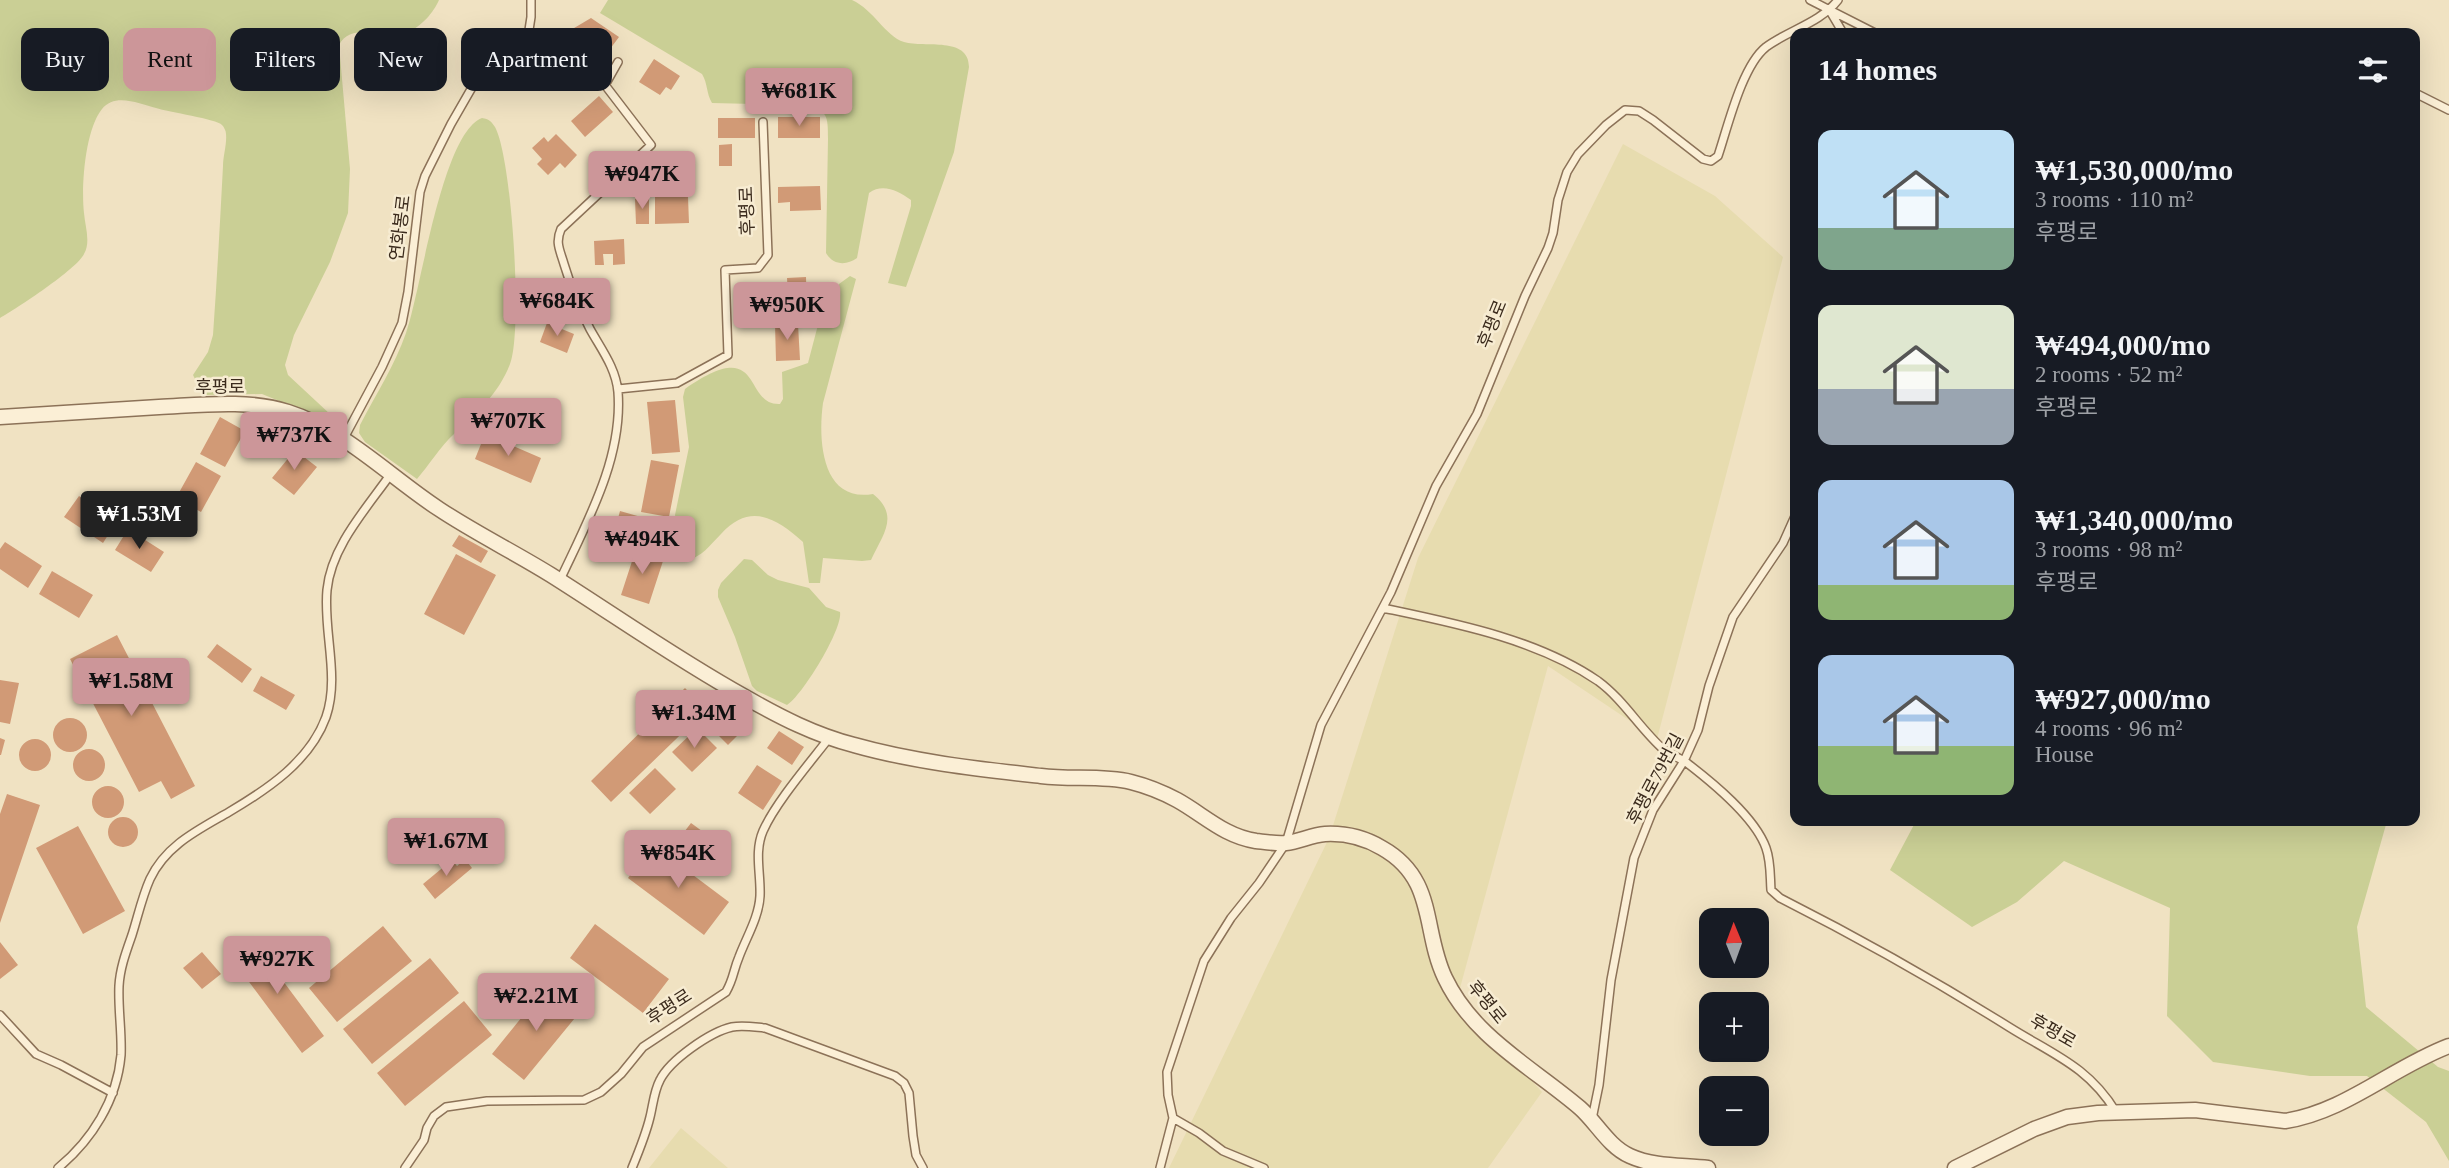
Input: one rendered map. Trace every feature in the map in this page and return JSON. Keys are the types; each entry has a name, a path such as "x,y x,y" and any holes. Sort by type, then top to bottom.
{"street":[{"name":"후평로","path":"0,417 213,405 251,405 286,411 343,440 439,509 560,581 715,681 804,728 829,738 859,747 935,762 1046,777 1122,780 1147,786 1178,800 1233,835 1257,841 1286,843 1323,834 1367,840 1385,849 1404,864 1418,882 1426,902 1443,974 1460,1004 1481,1030 1592,1119 1611,1144 1626,1154 1642,1160 1708,1168"},
{"path":"1955,1168 2034,1129 2067,1117 2116,1112 2194,1110 2285,1121 2300,1119 2333,1106 2428,1054 2449,1046"}],"lane":[{"name":"연화봉로","path":"343,440 402,323 420,192 425,176 478,77 501,54 524,38 529,30 531,0"},
{"path":"1810,0 1865,28"},
{"path":"1830,10 1838,0"},
{"path":"1830,10 1840,28"},
{"name":"후평로","path":"1799,28 1830,10"},
{"name":"후평로","path":"1160,1168 1173,1118 1167,1072 1204,961 1231,918 1286,843 1321,725 1383,608 1436,486 1477,414 1520,306 1548,248 1567,172 1578,154 1625,110 1639,111 1703,159 1711,161 1718,156 1755,58 1767,47 1790,33"},
{"path":"560,581 602,486 617,433 618,389 612,367 575,297 556,240 561,229 651,145 606,85 618,62"},
{"path":"2420,96 2449,110"},
{"name":"후평로","path":"618,389 677,383 728,355 724,270 758,268 768,254 762,122"},
{"path":"58,1168 93,1133 113,1093 121,1056 121,965 151,878 181,839 267,788 292,767 314,743 327,715 331,685 327,589 332,568 354,526 390,475"},
{"name":"후평로79번길","path":"1592,1119 1599,1085 1611,981 1634,858 1653,810 1684,761 1698,730 1715,668 1733,617 1783,543 1790,527"},
{"name":"후평로","path":"1383,608 1442,620 1508,638 1597,681 1665,751 1684,761 1714,785 1751,825 1765,846 1770,864 1771,890 1780,898 1886,953 2035,1044 2068,1061 2093,1080 2116,1112"},
{"name":"후평로","path":"405,1168 424,1140 434,1116 446,1107 487,1101 584,1100 601,1091 621,1074 643,1046 726,992 734,979 737,960 757,912 760,898 758,853 763,832 829,738"},
{"path":"0,1015 36,1054 113,1093"},
{"path":"632,1168 644,1140 659,1081 669,1066 683,1054 730,1027 746,1025 765,1028 895,1076 904,1083 909,1093 916,1155 923,1168"},
{"path":"1173,1118 1223,1151 1264,1168"}],"shaded area":[{"path":"1623,144 1715,196 1783,257 1657,739 1548,666 1457,999 1542,1092 1488,1168 1169,1168 1329,838 1418,558"},
{"path":"681,1128 728,1168 649,1168"}],"green space":[{"path":"0,0 439,0 416,28 354,28 354,34 340,44 340,28 230,28 230,91 340,91 340,56 350,169 348,213 330,262 294,335 285,365 288,375 331,415 328,421 262,394 203,395 193,375 208,352 213,335 226,132 223,126 211,120 128,101 107,104 96,118 88,144 84,174 83,202 87,239 84,254 59,278 0,318"},
{"path":"608,0 852,0 867,10 897,39 913,44 944,45 962,51 967,57 969,67 954,152 906,287 888,283 911,206 911,200 896,191 885,188 869,193 857,258 840,263 832,260 826,253 828,131 827,119 822,111 803,105 712,103 702,74 600,13"},
{"path":"482,118 495,127 501,145 511,207 516,317 514,346 510,364 493,394 444,445 417,479 365,442 359,433 360,425 402,345 444,182 455,152 468,130"},
{"path":"850,276 856,279 823,403 821,434 827,465 833,479 843,489 856,494 873,494 886,510 887,526 871,560 823,558 820,583 809,583 803,542 773,520 753,516 732,524 701,553 686,561 675,515 689,447 683,397 685,389 710,374 728,368 740,370 748,376 768,402 780,404 783,399 782,372 808,363 819,321 833,301 839,284"},
{"path":"744,559 752,560 768,575 778,580 809,588 826,607 840,612 829,647 802,689 787,705 752,686 718,597 721,583"},
{"path":"1913,826 2386,826 2357,927 2366,1007 2438,1067 2449,1071 2449,1161 2426,1122 2367,1076 2310,1076 2213,1062 2167,1016 2170,908 2064,861 2017,902 1972,927 1890,870"}],"building":[{"path":"591,18 606,28 574,28"},
{"path":"612,32 619,37 612,46"},
{"path":"654,59 680,76 671,90 666,87 660,95 639,82"},
{"path":"599,96 613,112 585,137 571,121"},
{"path":"778,117 820,117 820,138 778,138"},
{"path":"718,118 755,118 755,138 718,138"},
{"path":"556,134 577,155 565,168 560,163 548,175 537,164 542,159 532,148 544,137 548,142"},
{"path":"732,144 732,166 719,166 719,145"},
{"path":"820,186 821,210 790,211 790,202 778,203 778,187"},
{"path":"655,197 688,197 689,223 655,224"},
{"path":"635,199 649,199 649,224 636,224"},
{"path":"624,239 625,264 613,265 613,254 603,254 604,265 595,265 594,241"},
{"path":"806,277 807,313 780,315 779,296 788,296 787,278"},
{"path":"547,323 574,334 567,353 540,342"},
{"path":"775,324 798,324 800,360 776,361"},
{"path":"675,400 680,452 652,454 647,402"},
{"path":"220,417 245,431 225,467 200,454"},
{"path":"485,434 541,458 531,483 475,459"},
{"path":"295,450 317,467 294,495 272,478"},
{"path":"651,460 679,465 669,517 641,512"},
{"path":"196,462 221,476 201,512 176,498"},
{"path":"79,496 117,521 103,543 64,517"},
{"path":"620,511 669,525 661,551 613,537"},
{"path":"128,529 164,552 151,572 115,550"},
{"path":"459,535 488,551 481,563 452,546"},
{"path":"5,542 42,566 28,588 0,569 0,549"},
{"path":"636,549 664,558 649,604 621,595"},
{"path":"456,554 496,575 464,635 424,614"},
{"path":"52,571 93,595 79,618 39,594"},
{"path":"117,635 195,786 171,799 161,781 139,792 70,659"},
{"path":"217,644 252,669 242,683 207,657"},
{"path":"261,676 295,695 286,710 253,691"},
{"path":"0,680 19,683 10,724 0,722"},
{"path":"685,688 706,710 611,802 591,781"},
{"path":"725,708 745,728 728,745 708,725"},
{"path":"70,718 82,723 87,735 82,747 70,752 58,747 53,735 58,723"},
{"path":"697,728 717,748 692,772 672,752"},
{"path":"779,731 804,747 792,765 767,748"},
{"path":"0,738 5,740 1,755 0,755"},
{"path":"35,739 46,744 51,755 46,766 35,771 24,766 19,755 24,744"},
{"path":"89,749 100,754 105,765 100,776 89,781 78,776 73,765 78,754"},
{"path":"757,765 782,781 763,810 738,793"},
{"path":"655,768 676,789 650,814 629,793"},
{"path":"108,786 119,791 124,802 119,813 108,818 97,813 92,802 97,791"},
{"path":"7,794 40,805 0,923 0,814"},
{"path":"123,817 133,822 138,832 133,842 123,847 113,842 108,832 113,822"},
{"path":"691,823 721,845 708,863 678,840"},
{"path":"78,826 125,911 83,934 36,848"},
{"path":"653,845 729,902 704,935 628,878"},
{"path":"465,859 472,868 435,899 423,884 452,860 457,866"},
{"path":"595,924 669,979 643,1013 570,958"},
{"path":"383,926 412,961 337,1022 309,988"},
{"path":"251,938 324,1036 302,1053 229,955"},
{"path":"0,942 18,965 0,979"},
{"path":"202,952 221,974 202,989 183,968"},
{"path":"430,958 459,993 372,1064 343,1029"},
{"path":"547,986 579,1013 524,1080 492,1054"},
{"path":"464,1001 492,1035 405,1106 377,1073"}]}
